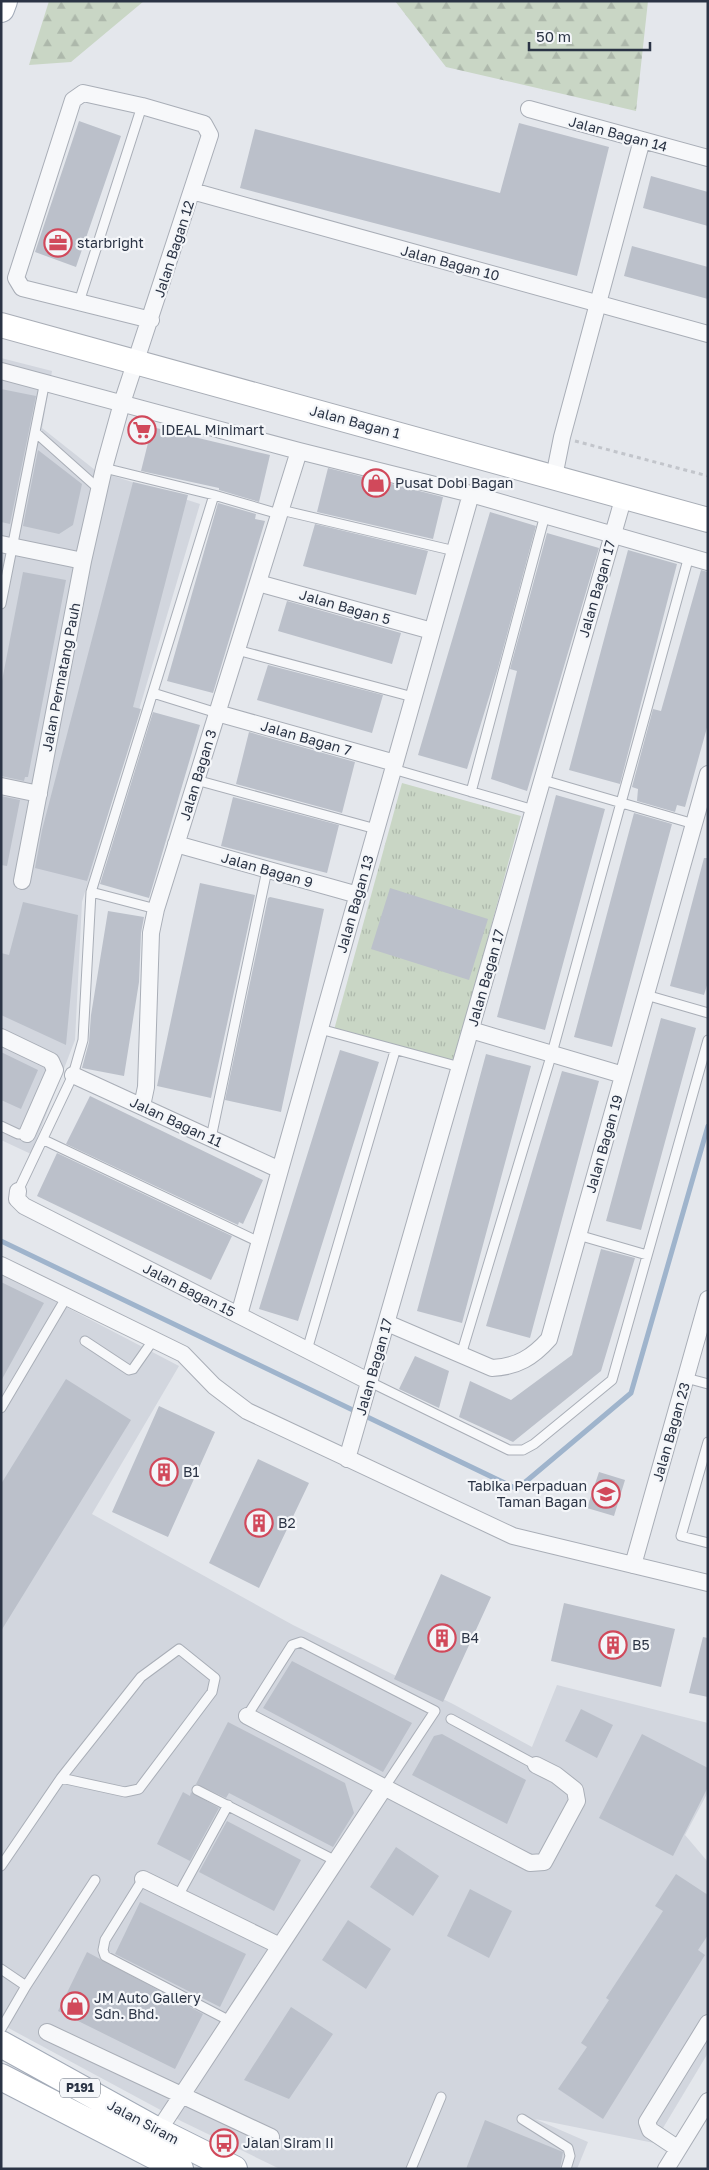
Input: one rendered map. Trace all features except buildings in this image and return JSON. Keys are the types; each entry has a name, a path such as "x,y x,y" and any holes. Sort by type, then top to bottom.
{"main road":[{"path":"1,9 4,1"},
{"name":"Jalan Siram","path":"1,2044 152,2141 180,2169"},
{"name":"Jalan Siram","path":"1,2077 152,2141 234,2169"}],"street":[{"path":"142,106 83,93 73,100 16,278 22,288 151,320"},
{"name":"Jalan Bagan 12","path":"136,362 210,135 204,124 142,106"},
{"name":"Jalan Bagan 14","path":"529,109 708,158"},
{"path":"554,477 562,438 600,304 642,140"},
{"name":"Jalan Bagan 10","path":"192,192 708,334"},
{"name":"Jalan Bagan 1","path":"1,325 708,520"},
{"name":"Jalan Permatang Pauh","path":"22,881 83,560 104,468 122,403 136,362"},
{"path":"1,371 45,381 299,451 471,494 708,562"},
{"name":"Jalan Bagan 3","path":"142,1106 146,1087 151,933 156,909 299,451"},
{"name":"Jalan Bagan 13","path":"239,1315 471,494"},
{"name":"Jalan Bagan 17","path":"347,1459 624,496"},
{"path":"7,545 83,560"},
{"name":"Jalan Bagan 5","path":"258,583 432,632"},
{"name":"Jalan Bagan 7","path":"217,713 394,766"},
{"name":"Jalan Bagan 19","path":"387,1323 492,1368 504,1368 529,1358 549,1338 707,780"},
{"path":"1,786 39,794"},
{"name":"Jalan Bagan 9","path":"176,844 358,895"},
{"path":"471,1030 623,1075"},
{"path":"1,1037 51,1061 55,1070 26,1134"},
{"name":"Jalan Bagan 11","path":"73,1075 280,1170"},
{"name":"Jalan Bagan 15","path":"18,1191 17,1199 24,1206 370,1382"},
{"path":"1,1265 183,1354 214,1386 248,1411 513,1536 708,1583"},
{"name":"Jalan Bagan 23","path":"634,1565 708,1299"},
{"path":"247,1716 530,1863 538,1864 544,1862 577,1801 575,1790 556,1775 536,1765"},
{"path":"152,2141 384,1788"},
{"path":"143,1879 280,1946"},
{"path":"677,2148 650,2130 647,2122 708,2023"},
{"path":"47,2032 271,2137"},
{"path":"666,2169 677,2148 708,2101"}],"lane":[{"path":"79,302 142,106"},
{"path":"1,604 7,545 35,432 45,381"},
{"path":"35,432 100,490"},
{"path":"104,468 280,512 455,551"},
{"path":"18,1191 44,1140 73,1075 83,1040 91,892 214,495"},
{"path":"471,792 545,515"},
{"path":"461,1355 552,1054 689,556"},
{"path":"237,650 413,697"},
{"path":"153,693 217,713"},
{"path":"394,766 471,792 534,810"},
{"path":"196,780 376,829"},
{"path":"542,780 694,824"},
{"path":"211,1138 268,870"},
{"path":"91,892 156,909"},
{"path":"646,995 708,1013"},
{"path":"320,1029 395,1051 460,1067"},
{"path":"370,1382 508,1450 523,1450 534,1444 612,1380 708,1040"},
{"path":"307,1350 395,1051"},
{"path":"1,1126 18,1134 26,1134"},
{"path":"44,1140 259,1242"},
{"path":"578,1235 647,1255"},
{"path":"1,1408 66,1298"},
{"path":"84,1341 129,1370 133,1370 154,1339"},
{"path":"686,1378 708,1384"},
{"path":"708,1442 681,1536 708,1543"},
{"path":"247,1716 292,1645 301,1642 435,1711 384,1788"},
{"path":"1,1866 61,1778 141,1677 170,1654 179,1650 215,1678 212,1692 139,1789 125,1792 61,1778"},
{"path":"451,1719 536,1765"},
{"path":"197,1790 336,1861"},
{"path":"178,1896 228,1806"},
{"path":"143,1879 105,1940 103,1950 105,1956 230,2022"},
{"path":"1,2029 26,1986 95,1880"},
{"path":"1,1970 26,1986"},
{"path":"411,2169 441,2097"},
{"path":"522,2119 568,2148 570,2156 566,2169"}],"path":[{"path":"562,438 708,476"}],"shaded area":[{"path":"1,358 52,371 42,428 95,470 200,504 82,902 75,1040 31,1154 1,1140"},
{"path":"1,1273 179,1366 92,1514 293,1625 453,1704 532,1747 557,1685 708,1723 708,1792 685,1835 708,1862 708,2053 654,2143 535,2119 588,2142 577,2169 280,2169 181,2121 1,2024"}],"green space":[{"path":"49,1 144,1 71,62 29,65"},
{"path":"395,1 648,1 636,111 446,67"},
{"path":"402,783 521,816 454,1063 334,1030"}],"waterway":[{"path":"1,1241 517,1489 631,1393 708,1126"}],"place":[{"name":"starbright","path":"58,243"},
{"name":"IDEAL Minimart","path":"142,430"},
{"name":"Pusat Dobi Bagan","path":"376,483"},
{"name":"B1","path":"164,1472"},
{"name":"Tabika Perpaduan Taman Bagan","path":"606,1494"},
{"name":"B2","path":"259,1523"},
{"name":"B4","path":"442,1638"},
{"name":"B5","path":"613,1645"},
{"name":"JM Auto Gallery Sdn. Bhd.","path":"75,2006"},
{"name":"Jalan Siram II","path":"224,2143"}]}
